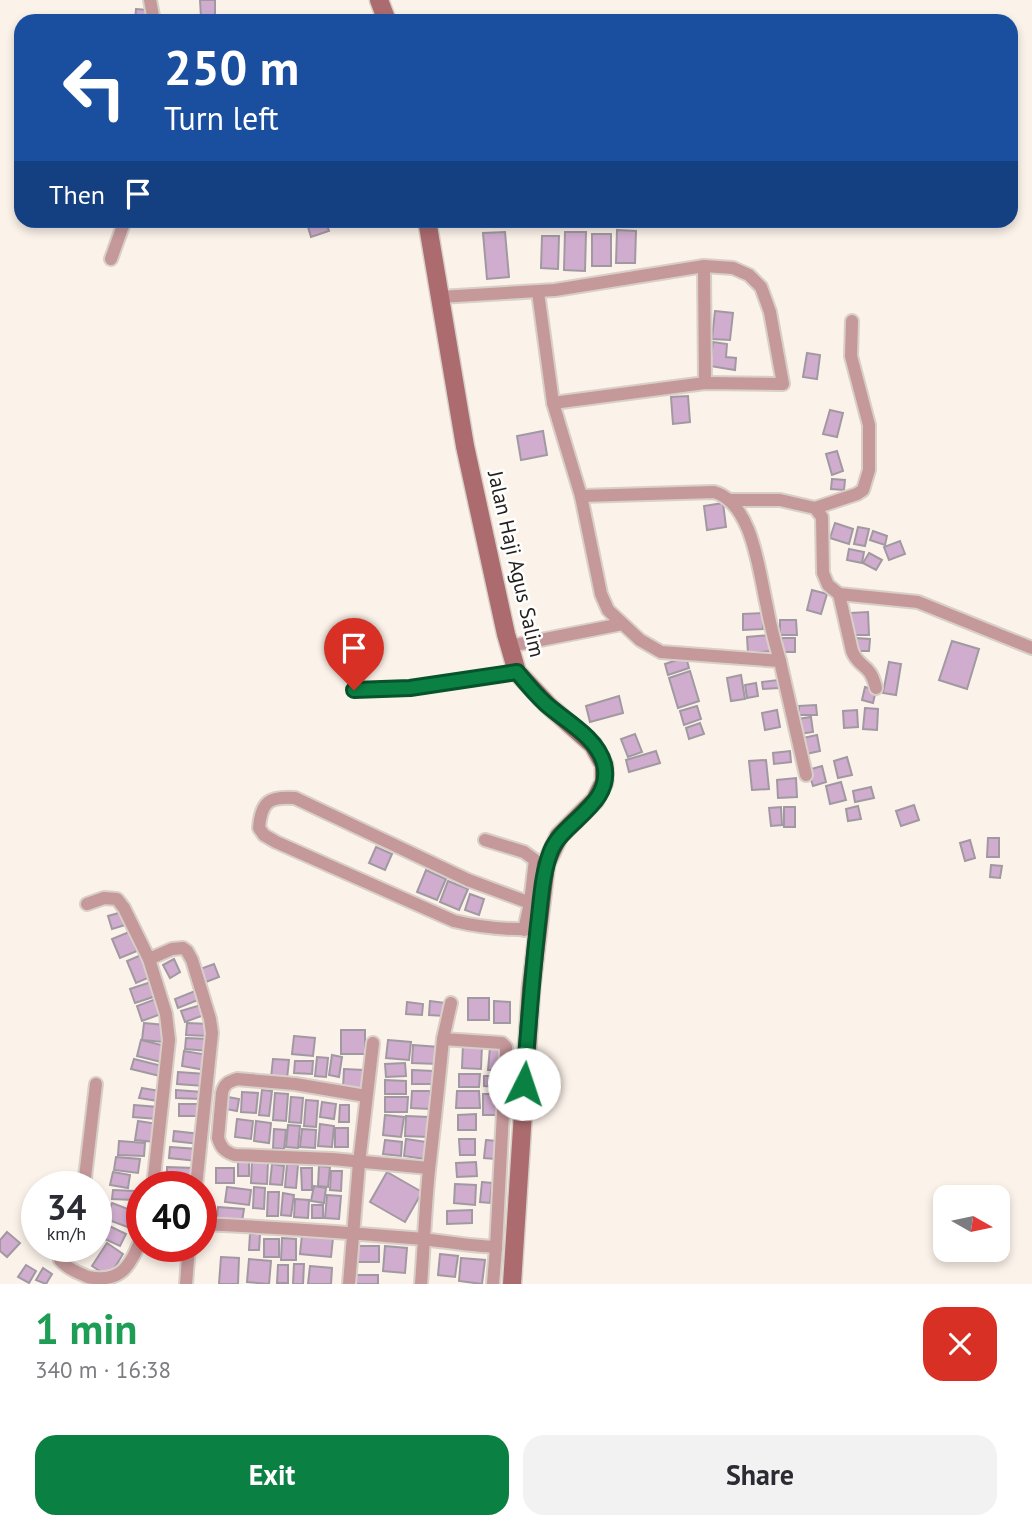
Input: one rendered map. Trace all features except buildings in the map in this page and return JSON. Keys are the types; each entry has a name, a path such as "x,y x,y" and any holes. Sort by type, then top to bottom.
{"street":[{"path":"111,259 122,228"},
{"name":"Jalan Haji Agus Salim","path":"428,228 465,446 517,672 540,698 593,745 604,765 604,782 595,800 559,836 552,847 531,930 530,1001 512,1284"},
{"path":"440,297 538,292 704,267 733,268 749,275 761,286 770,312 783,383 705,383 553,403"},
{"path":"704,267 705,383"},
{"path":"538,292 553,403 581,496 601,594 608,610 645,644 661,652 780,660"},
{"path":"731,500 780,500 815,508 863,490 869,470 869,425 851,356 852,321"},
{"path":"581,496 714,492 724,494 731,500 743,520 755,550 806,775"},
{"path":"815,508 822,517 822,573 828,585 839,594 918,602 1032,648"},
{"path":"839,594 854,657 872,673 876,688"},
{"path":"510,646 622,624"},
{"path":"485,841 524,852 535,860 530,902 531,930 480,927 454,921 276,842 264,835 259,828 263,807 270,800 280,797 302,801 468,880 530,902"},
{"path":"86,904 104,898 117,899 124,908 149,959 169,1027 155,1171"},
{"path":"149,959 172,949 183,948 187,951 210,1019 211,1045 198,1171"},
{"path":"421,1284 429,1168 437,1115 443,1039 451,1003"},
{"path":"443,1039 494,1042 506,1047 493,1284"},
{"path":"349,1284 373,1043"},
{"path":"366,1096 295,1084 237,1079 226,1084 222,1093 218,1138 220,1145 226,1152 429,1168"},
{"path":"86,1171 96,1084"},
{"path":"217,1225 424,1239 454,1245 496,1247"},
{"path":"62,1262 67,1268 94,1280 110,1282 122,1277 131,1262"},
{"path":"186,1284 188,1262"}],"lane":[{"path":"354,690 410,688 517,672"}],"route":[{"path":"354,690 410,688 517,672 529,688 584,735 600,755 605,774 601,791 585,812 559,836 546,864 531,988 524,1084"}]}
